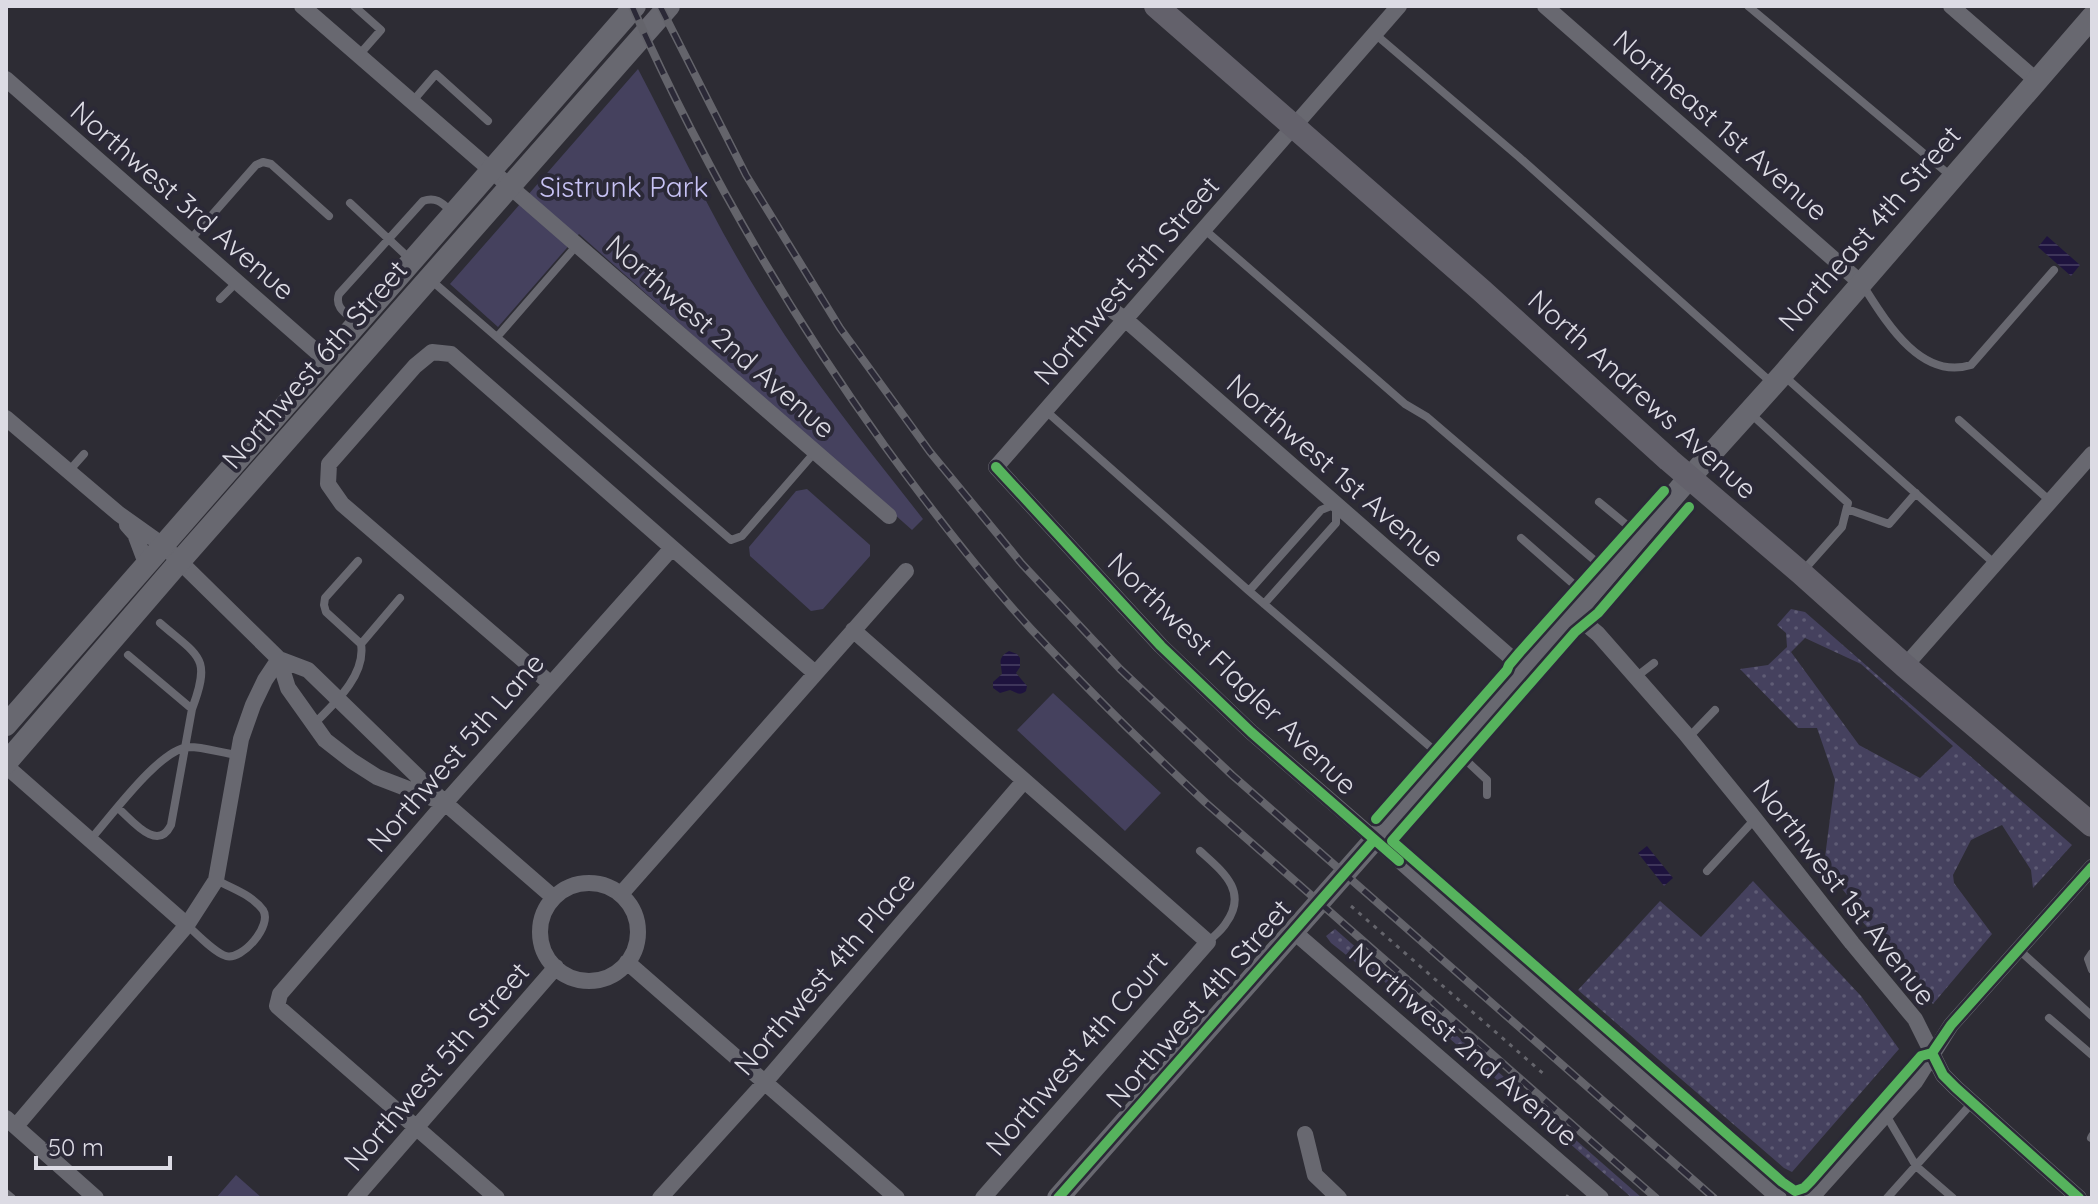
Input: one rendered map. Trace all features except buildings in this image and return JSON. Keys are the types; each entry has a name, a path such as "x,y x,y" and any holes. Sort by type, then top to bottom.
{"main road":[{"name":"North Andrews Avenue","path":"1156,6 1905,666 2092,825"}],"street":[{"name":"Northwest 6th Street","path":"6,764 326,360 635,6"},
{"name":"Northwest 6th Street","path":"6,725 147,566 172,554 429,279 669,6"},
{"name":"Northwest 5th Street","path":"996,467 1046,410 1119,315 1205,230 1399,6"},
{"name":"Northeast 1st Avenue","path":"1545,6 1861,283"},
{"path":"1951,6 2036,80"},
{"name":"Northwest 2nd Avenue","path":"312,9 359,56 889,516"},
{"name":"Northeast 4th Street","path":"1690,477 2092,17"},
{"name":"Northwest 3rd Avenue","path":"6,79 326,360"},
{"name":"Northwest 1st Avenue","path":"1119,315 1525,670"},
{"path":"551,684 342,504 328,484 329,464 415,366 432,352 451,354 815,673"},
{"path":"6,418 119,514 172,554 279,659 308,670 445,803 553,897"},
{"path":"1905,666 2092,454"},
{"name":"Northwest Flagler Avenue","path":"996,467 1161,646 1251,732 1779,1198"},
{"name":"Northwest 4th Street","path":"1058,1198 1525,670 1690,477"},
{"path":"119,514 135,534 147,566"},
{"name":"Northwest 5th Lane","path":"417,1127 277,1006 280,994 672,548"},
{"path":"621,894 906,571"},
{"name":"Northwest 1st Avenue","path":"1580,605 1598,634 1688,737 1915,1019 1943,1075 2079,1198"},
{"path":"853,630 1208,942"},
{"path":"279,659 288,688 325,740 377,777 445,803"},
{"path":"96,1198 11,1122 187,925 216,880 241,739 253,705 279,659"},
{"path":"6,764 187,925"},
{"name":"Northwest 4th Place","path":"660,1198 765,1082 1024,781"},
{"path":"1811,1198 1915,1082 1951,1025 2092,867"},
{"path":"593,883 608,886 621,894 631,905 637,919 635,949 627,962 606,978 593,980 580,980 556,967 547,956 541,927 553,897 578,884 593,883"},
{"name":"Northwest 2nd Avenue","path":"1293,931 1601,1198"},
{"name":"Northwest 4th Court","path":"983,1198 1208,942"},
{"path":"627,962 897,1198"},
{"name":"Northwest 5th Street","path":"355,1198 556,967"},
{"path":"417,1127 497,1198"},
{"path":"1305,1134 1315,1175 1339,1198"}],"lane":[{"path":"354,6 381,30 359,56"},
{"path":"1748,6 1953,177"},
{"path":"1375,34 1916,493 1995,564"},
{"path":"412,102 436,74 488,121"},
{"path":"190,240 256,165 263,162 271,164 329,216"},
{"path":"357,323 339,306 339,294 423,201 438,200 454,214"},
{"path":"350,203 412,261"},
{"path":"1205,230 1405,404 1427,417 1608,572"},
{"path":"497,337 577,245"},
{"path":"1861,283 1908,346 1937,366 1959,369 1971,365 1982,354 2054,270"},
{"path":"429,279 731,540 742,536 815,452"},
{"path":"220,299 237,282"},
{"path":"1046,410 1264,604 1450,754 1487,780 1487,795"},
{"path":"1749,412 1848,503 1842,527 1801,573"},
{"path":"1959,420 2050,501"},
{"path":"68,472 84,454"},
{"path":"1847,509 1889,524 1916,493"},
{"path":"1599,502 1639,535"},
{"path":"1249,591 1321,510 1336,504 1336,523 1264,604"},
{"path":"1521,538 1580,605"},
{"path":"315,723 339,699 361,665 361,644 326,612 324,605 325,598 358,561"},
{"path":"361,644 400,598"},
{"path":"118,808 148,834 162,836 171,825 202,666 198,657 160,623"},
{"path":"128,655 192,709"},
{"path":"1636,677 1654,663"},
{"path":"1688,737 1715,710"},
{"path":"89,841 157,763 171,753 187,747 238,755"},
{"path":"1707,871 1755,819"},
{"path":"1200,851 1228,877 1234,889 1234,905 1227,922 1208,942"},
{"path":"187,925 224,956 233,957 241,954 265,926 263,911 255,903 216,880"},
{"path":"2018,949 2092,1016"},
{"path":"2092,953 2088,959 2092,970"},
{"path":"2049,1018 2092,1055"},
{"path":"1892,1196 1972,1103"},
{"path":"1886,1114 1916,1166 1953,1198"},
{"path":"6,1193 12,1198"}],"path":[{"path":"1351,906 1546,1076"}],"green space":[{"name":"Sistrunk Park","path":"638,69 716,220 768,309 823,390 923,519 912,530 579,234 498,327 450,284"},
{"path":"807,489 870,545 870,556 823,609 811,611 750,556 749,547 796,491"},
{"path":"1791,609 1805,612 2072,845 2033,888 2031,870 2002,825 1971,840 1953,875 1954,883 1992,934 1933,1004 1855,913 1852,901 1820,862 1825,857 1835,780 1817,728 1798,728 1740,669 1768,665 1787,647 1786,633 1777,625","holes":["1805,638 1861,664 1953,746 1920,778 1859,745 1791,652"]},
{"path":"1053,693 1161,793 1125,831 1017,730"},
{"path":"1753,881 1861,996 1899,1049 1792,1172 1578,990 1660,901 1701,937"},
{"path":"1335,929 1642,1198 1632,1198 1370,969 1364,969 1331,943 1326,936"},
{"path":"236,1175 262,1198 216,1198"}],"shaded area":[{"path":"2047,236 2080,265 2071,276 2038,247"},
{"path":"1009,651 1020,658 1016,673 1027,686 1022,693 1010,690 1000,693 993,688 993,682 1002,674 1001,658"},
{"path":"1647,846 1673,878 1664,886 1638,853"}],"railway":[{"path":"632,6 716,177 813,340 901,469 1011,607 1095,696 1206,803 1656,1198"},
{"path":"660,6 746,175 840,328 930,452 1022,564 1120,669 1232,775 1714,1198"}],"cycle path":[{"path":"996,467 1161,646 1251,732 1399,861"},
{"path":"1376,819 1664,491"},
{"path":"1689,507 1598,613 1575,632 1392,841 1795,1191 1811,1181 1921,1056 1932,1053"},
{"path":"1058,1198 1374,840"},
{"path":"1932,1053 1951,1025 2092,867"},
{"path":"1932,1053 1943,1075 1956,1088 2079,1198"}]}
